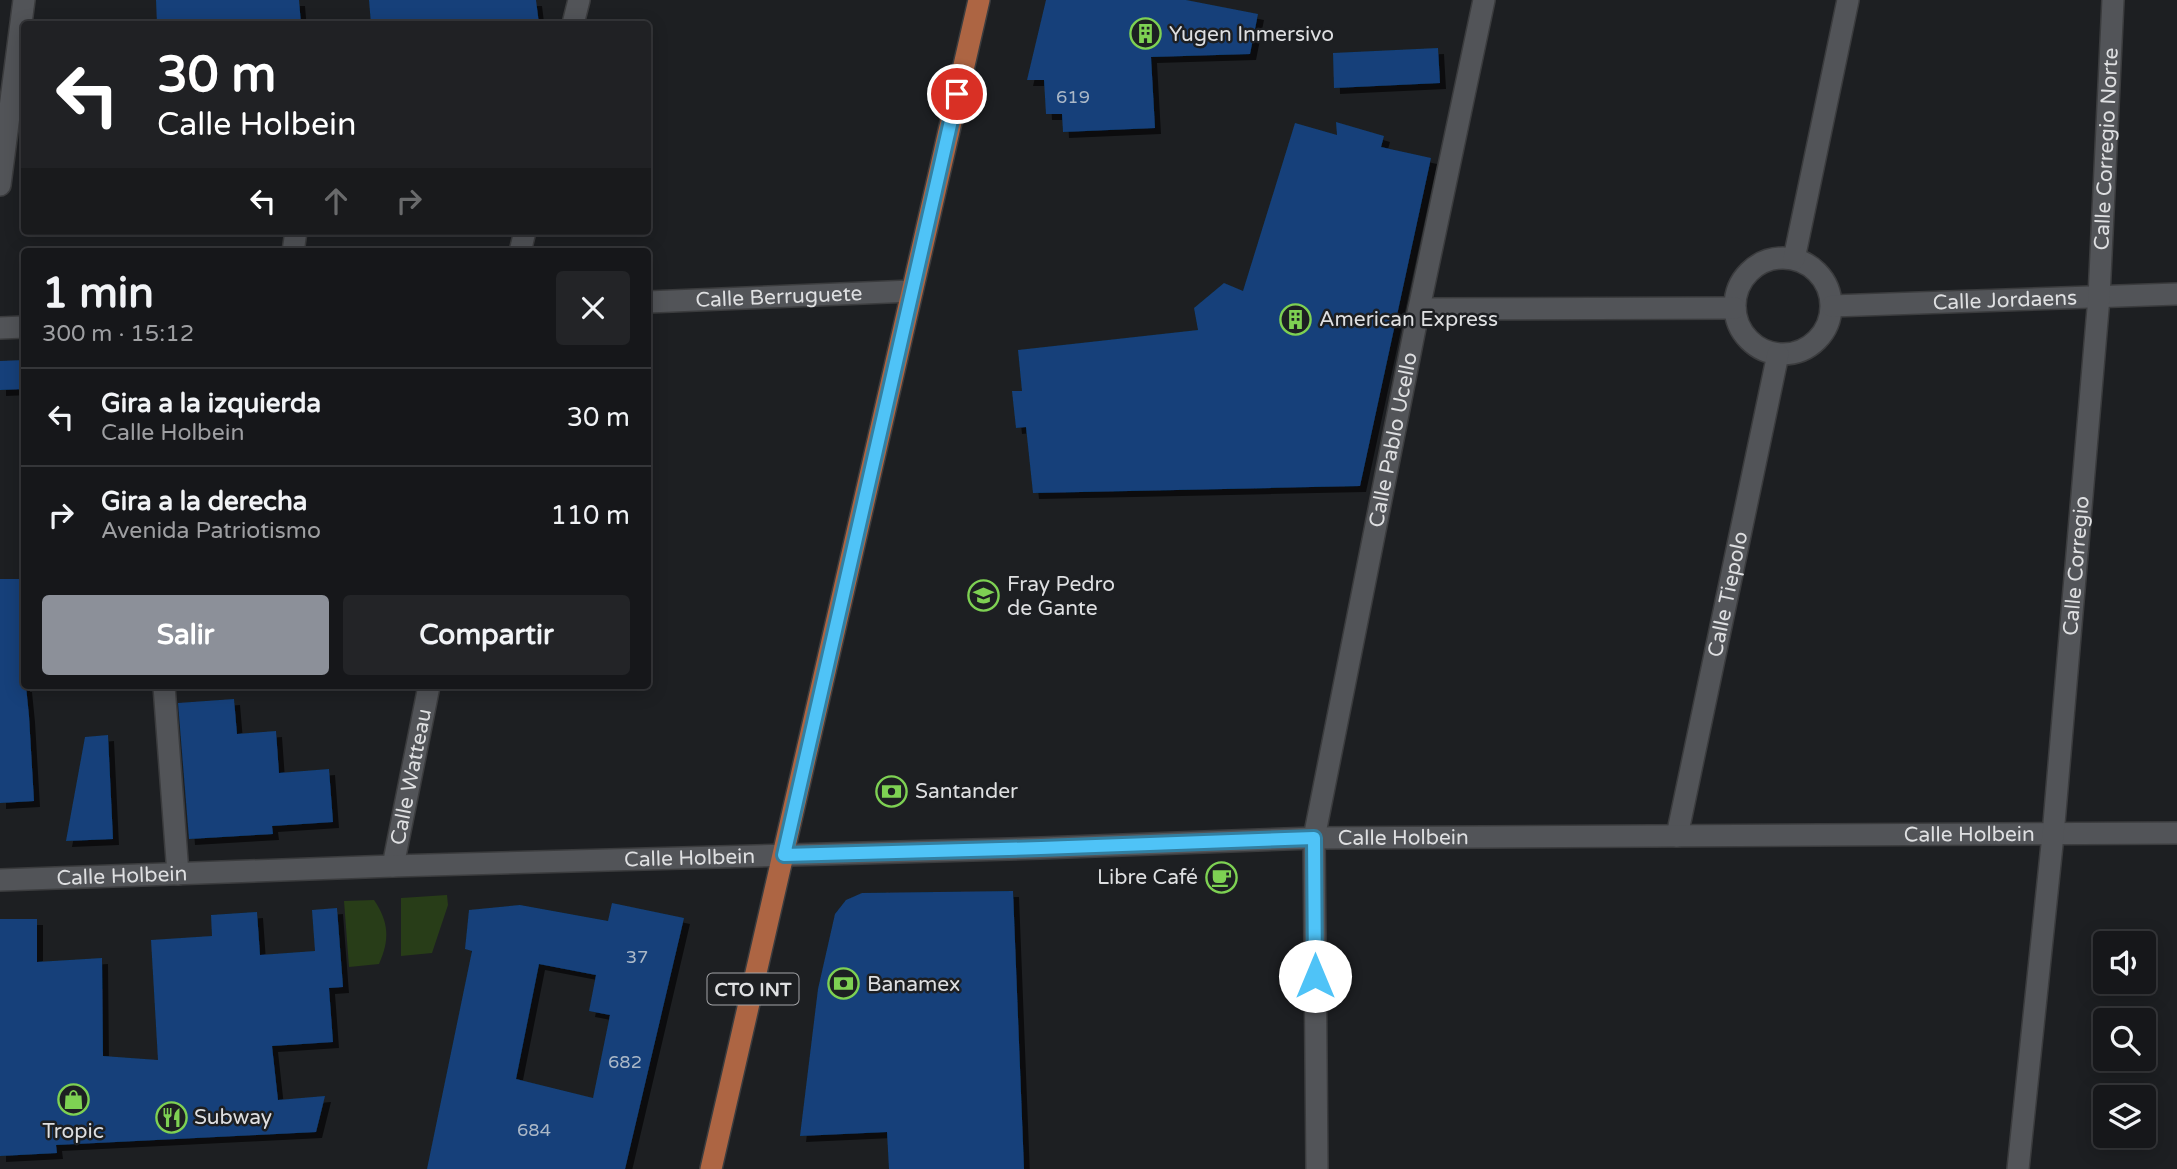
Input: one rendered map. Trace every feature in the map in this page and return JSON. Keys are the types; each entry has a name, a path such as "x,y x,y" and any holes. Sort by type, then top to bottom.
{"main road":[{"name":"CTO INT","path":"711,1169 979,0"}],"street":[{"path":"21,21 24,0"},
{"path":"574,21 579,0"},
{"name":"Calle Pablo Ucello","path":"1317,1169 1314,838 1419,309 1484,0"},
{"path":"1794,259 1848,0"},
{"name":"Calle Corregio Norte","path":"2099,297 2113,0"},
{"path":"0,185 21,23"},
{"path":"1779,258 1806,263 1817,272 1825,282 1832,306 1827,327 1815,342 1798,352 1778,354 1766,351 1744,335 1735,308 1739,288 1752,270 1779,258"},
{"name":"Calle Berruguete","path":"651,302 912,291"},
{"name":"Calle Jordaens","path":"1832,306 2177,295"},
{"name":"Calle Corregio","path":"2018,1169 2053,835 2099,297"},
{"path":"1419,309 1735,308"},
{"path":"0,327 21,327"},
{"name":"Calle Tiepolo","path":"1677,836 1778,354"},
{"path":"164,689 178,874"},
{"name":"Calle Watteau","path":"393,866 428,689"},
{"name":"Calle Holbein","path":"0,880 1314,838 2177,833"}],"green space":[{"path":"447,895 448,905 432,953 401,956 401,898"},
{"path":"374,900 385,924 383,955 379,964 349,967 344,901"}],"building":[{"path":"156,0 299,0 301,21 157,21"},
{"path":"369,0 536,0 539,21 371,21"},
{"name":"Yugen Inmersivo","path":"1046,0 1186,0 1258,14 1250,54 1151,57 1155,128 1063,132 1062,114 1046,114 1044,80 1027,80"},
{"path":"1438,48 1440,83 1334,88 1333,53"},
{"name":"American Express","path":"1336,122 1384,136 1381,147 1431,158 1360,486 1033,493 1026,427 1016,428 1012,391 1022,391 1018,350 1198,330 1194,308 1224,283 1243,291 1295,123 1337,135"},
{"path":"21,360 21,389 0,390 0,361"},
{"path":"0,579 21,579 21,689 26,689 34,801 0,803"},
{"path":"234,699 237,734 276,731 279,773 329,769 333,822 272,826 273,834 189,839 178,703"},
{"path":"108,735 113,839 66,841 85,737"},
{"path":"1013,891 1024,1169 889,1169 887,1132 800,1136 818,989 835,914 846,900 862,893"},
{"path":"612,903 684,918 625,1169 427,1169 472,951 465,949 469,910 520,905 608,921","holes":["539,964 596,975 589,1011 610,1015 593,1098 516,1079"]},
{"path":"337,908 343,987 329,988 333,1042 272,1046 278,1100 325,1096 316,1132 56,1145 57,1153 0,1156 0,919 37,919 37,962 102,958 103,1056 158,1060 151,940 212,936 211,915 257,912 260,955 315,951 312,910"}],"place":[{"name":"Yugen Inmersivo","path":"1146,34"},
{"name":"American Express","path":"1296,319"},
{"name":"Fray Pedro de Gante","path":"984,596"},
{"name":"Santander","path":"892,791"},
{"name":"Libre Café","path":"1221,877"},
{"name":"Banamex","path":"844,984"},
{"name":"Tropic","path":"73,1099"},
{"name":"Subway","path":"171,1117"}],"route":[{"path":"957,94 784,855 1314,838 1315,976"}]}
